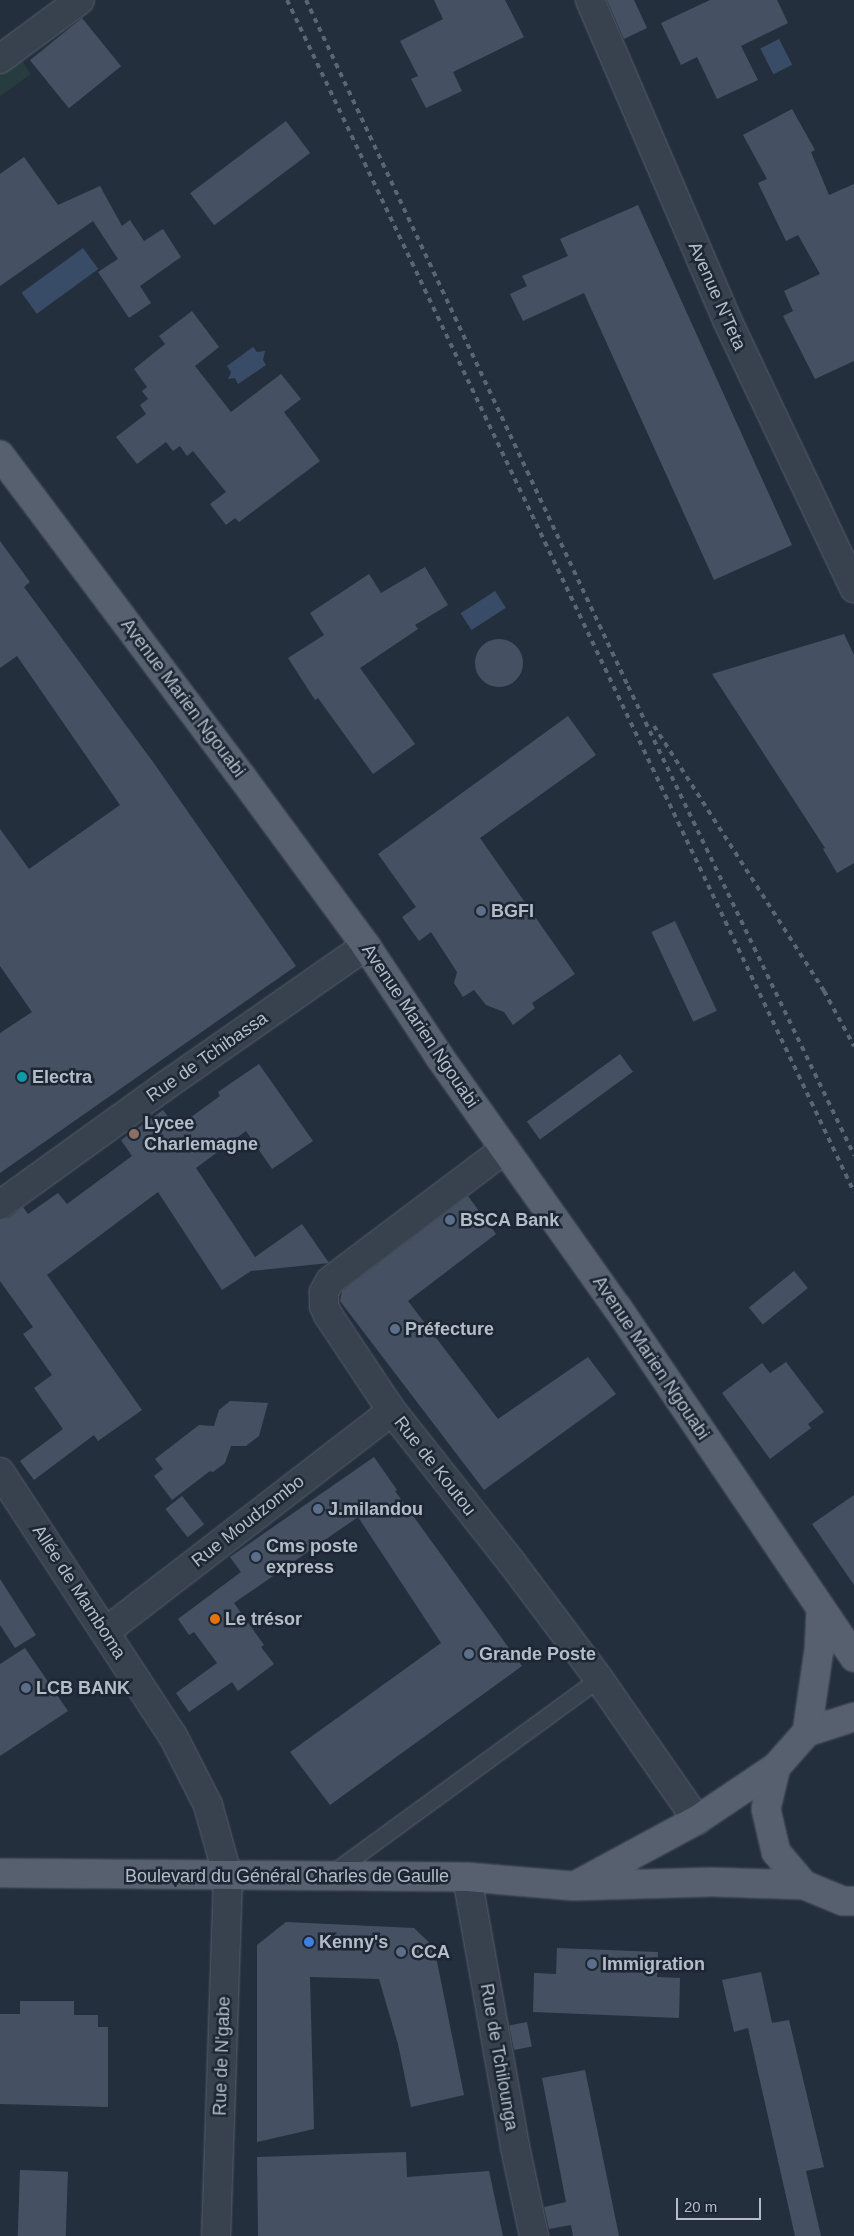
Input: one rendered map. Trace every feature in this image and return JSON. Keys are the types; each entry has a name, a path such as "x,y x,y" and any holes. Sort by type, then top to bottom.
{"main road":[{"name":"Avenue Marien Ngouabi","path":"0,455 242,777 366,946 439,1056 617,1307 854,1657"},
{"path":"807,1732 819,1650 821,1609"},
{"path":"574,1886 696,1820 776,1767 807,1732 854,1717"},
{"path":"776,1767 766,1809 776,1852 804,1885 843,1902 854,1901"},
{"name":"Boulevard du Général Charles de Gaulle","path":"0,1873 228,1877 332,1874 467,1877 574,1886 712,1882 804,1885"}],"street":[{"path":"0,59 80,0"},
{"name":"Avenue N'Teta","path":"590,0 727,320 854,588"},
{"name":"Rue de Tchibassa","path":"0,1205 165,1086 366,946"},
{"name":"Rue de Koutou","path":"505,1149 330,1281 324,1292 324,1306 392,1412 512,1563 599,1679 696,1820"},
{"name":"Rue Moudzombo","path":"105,1632 392,1412"},
{"name":"Allée de Mamboma","path":"0,1472 173,1736 208,1805 228,1877"},
{"name":"Rue de N'gabe","path":"216,2236 228,1877"},
{"name":"Rue de Tchilounga","path":"467,1877 515,2147 534,2236"}],"lane":[{"path":"332,1874 599,1679"}],"green space":[{"path":"20,58 31,74 0,96 0,73"}],"water":[{"path":"779,39 792,65 773,74 760,49"},
{"path":"83,248 98,269 37,314 22,293"},
{"path":"253,347 257,352 265,351 263,360 266,365 238,384 235,378 228,379 231,372 227,366"},
{"path":"495,591 506,608 472,630 461,613"}],"building":[{"path":"434,0 505,0 524,37 453,72 462,91 426,108 411,79 418,76 400,41 443,19"},
{"path":"607,0 634,0 647,28 624,39"},
{"path":"710,0 777,0 788,23 741,46 758,80 717,99 697,57 681,65 661,23"},
{"path":"82,18 121,66 69,108 30,60"},
{"path":"792,109 815,150 811,152 829,195 854,184 854,361 815,379 783,316 793,311 784,291 820,274 798,235 786,241 758,183 767,179 743,135"},
{"path":"286,121 310,153 214,225 190,193"},
{"path":"24,157 58,205 100,186 122,226 130,220 144,241 163,229 181,257 140,286 151,303 129,318 98,272 118,259 93,221 0,286 0,174"},
{"path":"638,205 792,545 714,580 584,293 523,321 510,294 527,286 522,276 568,256 560,239"},
{"path":"192,311 219,347 195,366 231,412 281,374 301,399 284,412 320,461 239,522 235,518 226,525 210,504 226,492 193,451 187,456 180,446 173,451 166,442 137,464 116,437 146,414 140,405 148,399 142,391 147,387 134,369 165,344 159,336"},
{"path":"0,541 30,582 24,587 153,762 296,966 0,1173 0,1033 32,1012 0,966 0,829 29,869 120,805 17,656 0,668"},
{"path":"425,567 448,605 415,625 418,629 360,668 415,744 373,774 318,698 315,700 288,658 324,635 310,613 369,574 381,593"},
{"path":"844,634 854,655 854,863 837,873 823,849 825,848 712,674"},
{"path":"499,639 508,641 516,646 521,654 523,663 521,672 516,680 508,685 499,687 490,685 482,680 477,672 475,663 477,654 482,646 490,641"},
{"path":"568,716 596,755 480,838 575,974 532,1003 535,1008 513,1025 504,1012 486,1005 474,990 463,997 454,983 457,972 431,932 419,941 402,917 416,907 378,854"},
{"path":"675,921 717,1011 693,1022 651,932"},
{"path":"620,1054 633,1072 540,1139 527,1122"},
{"path":"259,1064 313,1141 272,1169 246,1131 196,1168 255,1257 302,1224 329,1263 251,1271 222,1290 158,1192 47,1275 142,1410 98,1441 94,1435 34,1480 20,1461 63,1429 34,1388 52,1375 23,1334 33,1327 0,1281 0,1220 9,1218 23,1207 28,1214 58,1193 67,1204 132,1156 121,1140 163,1110 176,1128 220,1096 218,1092"},
{"name":"Préfecture","path":"468,1196 496,1234 408,1301 498,1419 588,1357 616,1394 484,1490 340,1301 342,1291"},
{"path":"794,1271 808,1288 763,1325 749,1308"},
{"path":"786,1362 824,1412 808,1424 811,1428 770,1459 722,1393 762,1363 770,1373"},
{"path":"230,1401 268,1403 259,1436 246,1446 231,1446 225,1463 213,1472 210,1471 172,1500 154,1476 163,1469 155,1459 199,1425 214,1426 219,1410"},
{"path":"374,1457 397,1490 395,1491 522,1666 330,1805 290,1752 441,1643 358,1517 234,1603 264,1645 261,1647 274,1664 238,1691 232,1682 189,1712 176,1693 217,1663 194,1632 189,1635 178,1619 241,1572 230,1557"},
{"path":"854,1495 854,1585 812,1524"},
{"path":"182,1496 204,1524 188,1537 165,1509"},
{"path":"0,1579 36,1635 15,1648 0,1625"},
{"name":"LCB BANK","path":"25,1648 68,1711 0,1756 0,1664"},
{"path":"286,1922 414,1928 434,1947 464,2095 411,2107 398,2044 379,1979 310,1977 314,2129 257,2142 257,1945"},
{"path":"557,1948 658,1952 657,1977 680,1978 679,2018 533,2012 534,1973 556,1974"},
{"path":"761,1972 772,2023 789,2020 824,2167 806,2171 821,2236 795,2236 748,2028 734,2032 722,1980"},
{"path":"20,2001 74,2001 74,2015 98,2015 98,2027 108,2027 108,2107 0,2104 0,2014 20,2014"},
{"path":"527,2022 532,2047 514,2050 509,2025"},
{"path":"585,2070 619,2236 573,2236 571,2225 549,2229 544,2207 566,2202 542,2078"},
{"path":"406,2152 407,2177 489,2171 503,2236 258,2236 257,2157"},
{"path":"20,2170 68,2172 66,2236 18,2236"}],"railway":[{"path":"287,0 854,1192"},
{"path":"306,0 628,686 854,1155"},
{"path":"654,726 824,991 854,1046"}],"place":[{"name":"BGFI","path":"481,911"},
{"name":"Electra","path":"22,1077"},
{"name":"Lycee Charlemagne","path":"134,1134"},
{"name":"BSCA Bank","path":"450,1220"},
{"name":"Préfecture","path":"395,1329"},
{"name":"J.milandou","path":"318,1509"},
{"name":"Cms poste express","path":"256,1557"},
{"name":"Le trésor","path":"215,1619"},
{"name":"Grande Poste","path":"469,1654"},
{"name":"LCB BANK","path":"26,1688"},
{"name":"Kenny's","path":"309,1942"},
{"name":"CCA","path":"401,1952"},
{"name":"Immigration","path":"592,1964"}]}
